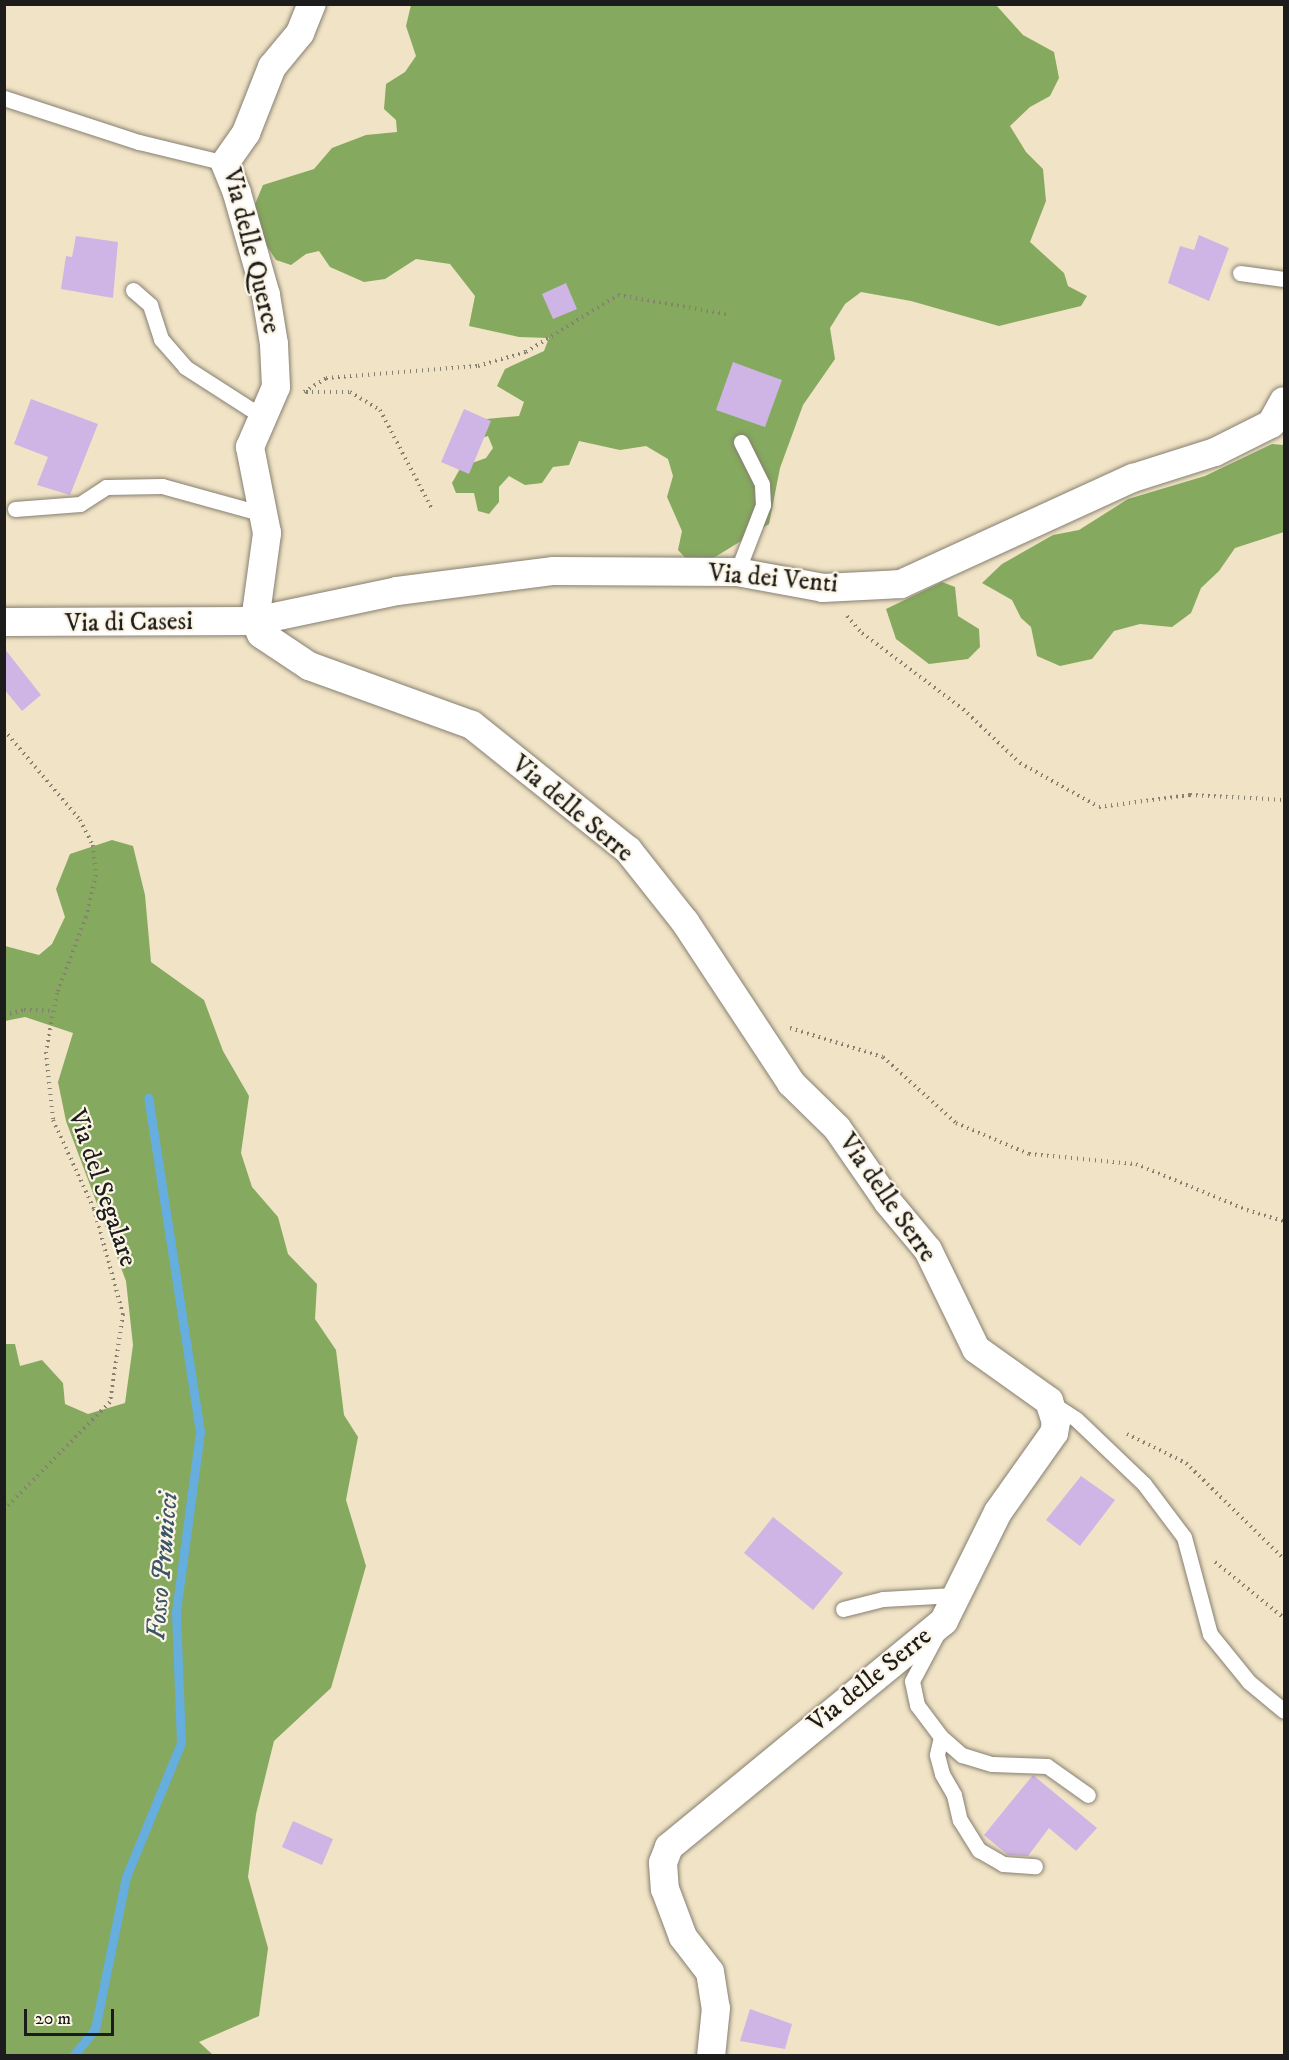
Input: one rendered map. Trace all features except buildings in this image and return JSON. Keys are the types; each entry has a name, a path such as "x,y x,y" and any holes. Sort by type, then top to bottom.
{"street":[{"name":"Via delle Querce","path":"255,621 267,533 250,447 276,387 274,344 266,295 237,193 225,162 246,133 272,67 300,33 312,4"},
{"name":"Via dei Venti","path":"255,621 398,591 554,571 737,572 823,588 901,584 1133,478 1215,452 1271,423 1284,401"},
{"name":"Via di Casesi","path":"4,622 255,621"},
{"name":"Via delle Serre","path":"255,621 261,634 309,666 472,725 628,850 685,922 791,1083 837,1128 888,1202 928,1250 976,1349 1049,1401 1056,1422 1054,1433 999,1512 949,1608 669,1847 663,1863 666,1889 683,1937 710,1972 716,2008 711,2055"}],"lane":[{"path":"4,98 139,142 225,162"},
{"path":"1240,273 1284,279"},
{"path":"133,290 150,305 161,339 185,367 263,417"},
{"path":"737,572 763,505 762,484 741,442"},
{"path":"15,509 81,504 106,487 162,486 264,514"},
{"path":"1049,1401 1076,1419 1144,1484 1184,1537 1210,1634 1249,1682 1284,1711"},
{"path":"843,1609 883,1599 949,1608 912,1681 917,1705 940,1737 962,1755 992,1764 1047,1766 1088,1795"},
{"path":"940,1737 937,1755 942,1774 954,1795 960,1820 979,1850 1003,1864 1035,1866"}],"path":[{"path":"299,395 326,378 478,366 526,352 618,296 726,314"},
{"path":"305,392 350,392 380,410 431,507"},
{"path":"823,588 862,633 963,709 1020,763 1099,807 1190,795 1284,800"},
{"name":"Via del Segalare","path":"4,730 80,820 93,845 96,875 54,1011 46,1052 53,1120 94,1209 123,1314 110,1401 4,1510"},
{"path":"4,1015 24,1010 54,1011"},
{"path":"786,1027 882,1057 956,1123 1029,1155 1136,1164 1247,1210 1284,1221"},
{"path":"1076,1419 1145,1440 1186,1463 1284,1559"},
{"path":"1184,1537 1284,1618"}],"green space":[{"path":"411,5 996,5 1023,35 1054,52 1059,78 1050,96 1030,107 1010,126 1026,152 1043,169 1046,201 1030,242 1064,273 1068,286 1087,296 1081,306 999,326 911,301 861,292 845,304 830,328 835,359 803,405 780,468 769,524 715,557 690,563 678,550 682,531 667,497 673,476 668,459 646,446 620,450 579,441 569,465 553,467 542,483 525,485 509,476 499,487 499,502 489,514 478,511 474,493 456,493 452,483 461,467 486,458 493,448 488,436 475,440 476,420 519,416 524,402 497,386 505,369 544,351 549,338 519,337 469,326 475,296 450,264 416,259 385,279 364,282 330,267 319,251 306,254 291,265 276,260 263,240 253,209 263,185 314,169 332,148 366,135 397,132 396,120 384,109 386,84 405,72 416,56 406,26"},
{"path":"1272,444 1284,445 1284,532 1235,548 1219,571 1201,588 1191,613 1172,627 1140,624 1114,631 1092,659 1060,666 1037,656 1031,627 1021,618 1012,600 982,583 1002,564 1053,535 1079,530 1128,499 1205,476"},
{"path":"942,582 955,587 958,616 979,629 980,647 968,659 929,664 896,639 886,609"},
{"path":"112,840 133,846 145,895 151,962 204,1000 223,1051 249,1096 241,1153 252,1187 278,1217 288,1254 317,1284 315,1319 336,1350 344,1415 358,1437 346,1500 366,1566 331,1688 274,1741 256,1814 248,1877 268,1948 259,2016 199,2042 213,2055 5,2055 5,1344 15,1344 20,1366 42,1360 63,1383 65,1404 88,1414 125,1403 133,1345 126,1281 66,1121 58,1082 73,1033 25,1017 5,1021 5,946 39,955 52,944 65,917 56,889 70,854"}],"waterway":[{"name":"Fosso Prunicci","path":"73,2056 95,2029 126,1877 181,1743 176,1612 200,1432 148,1098"}]}
